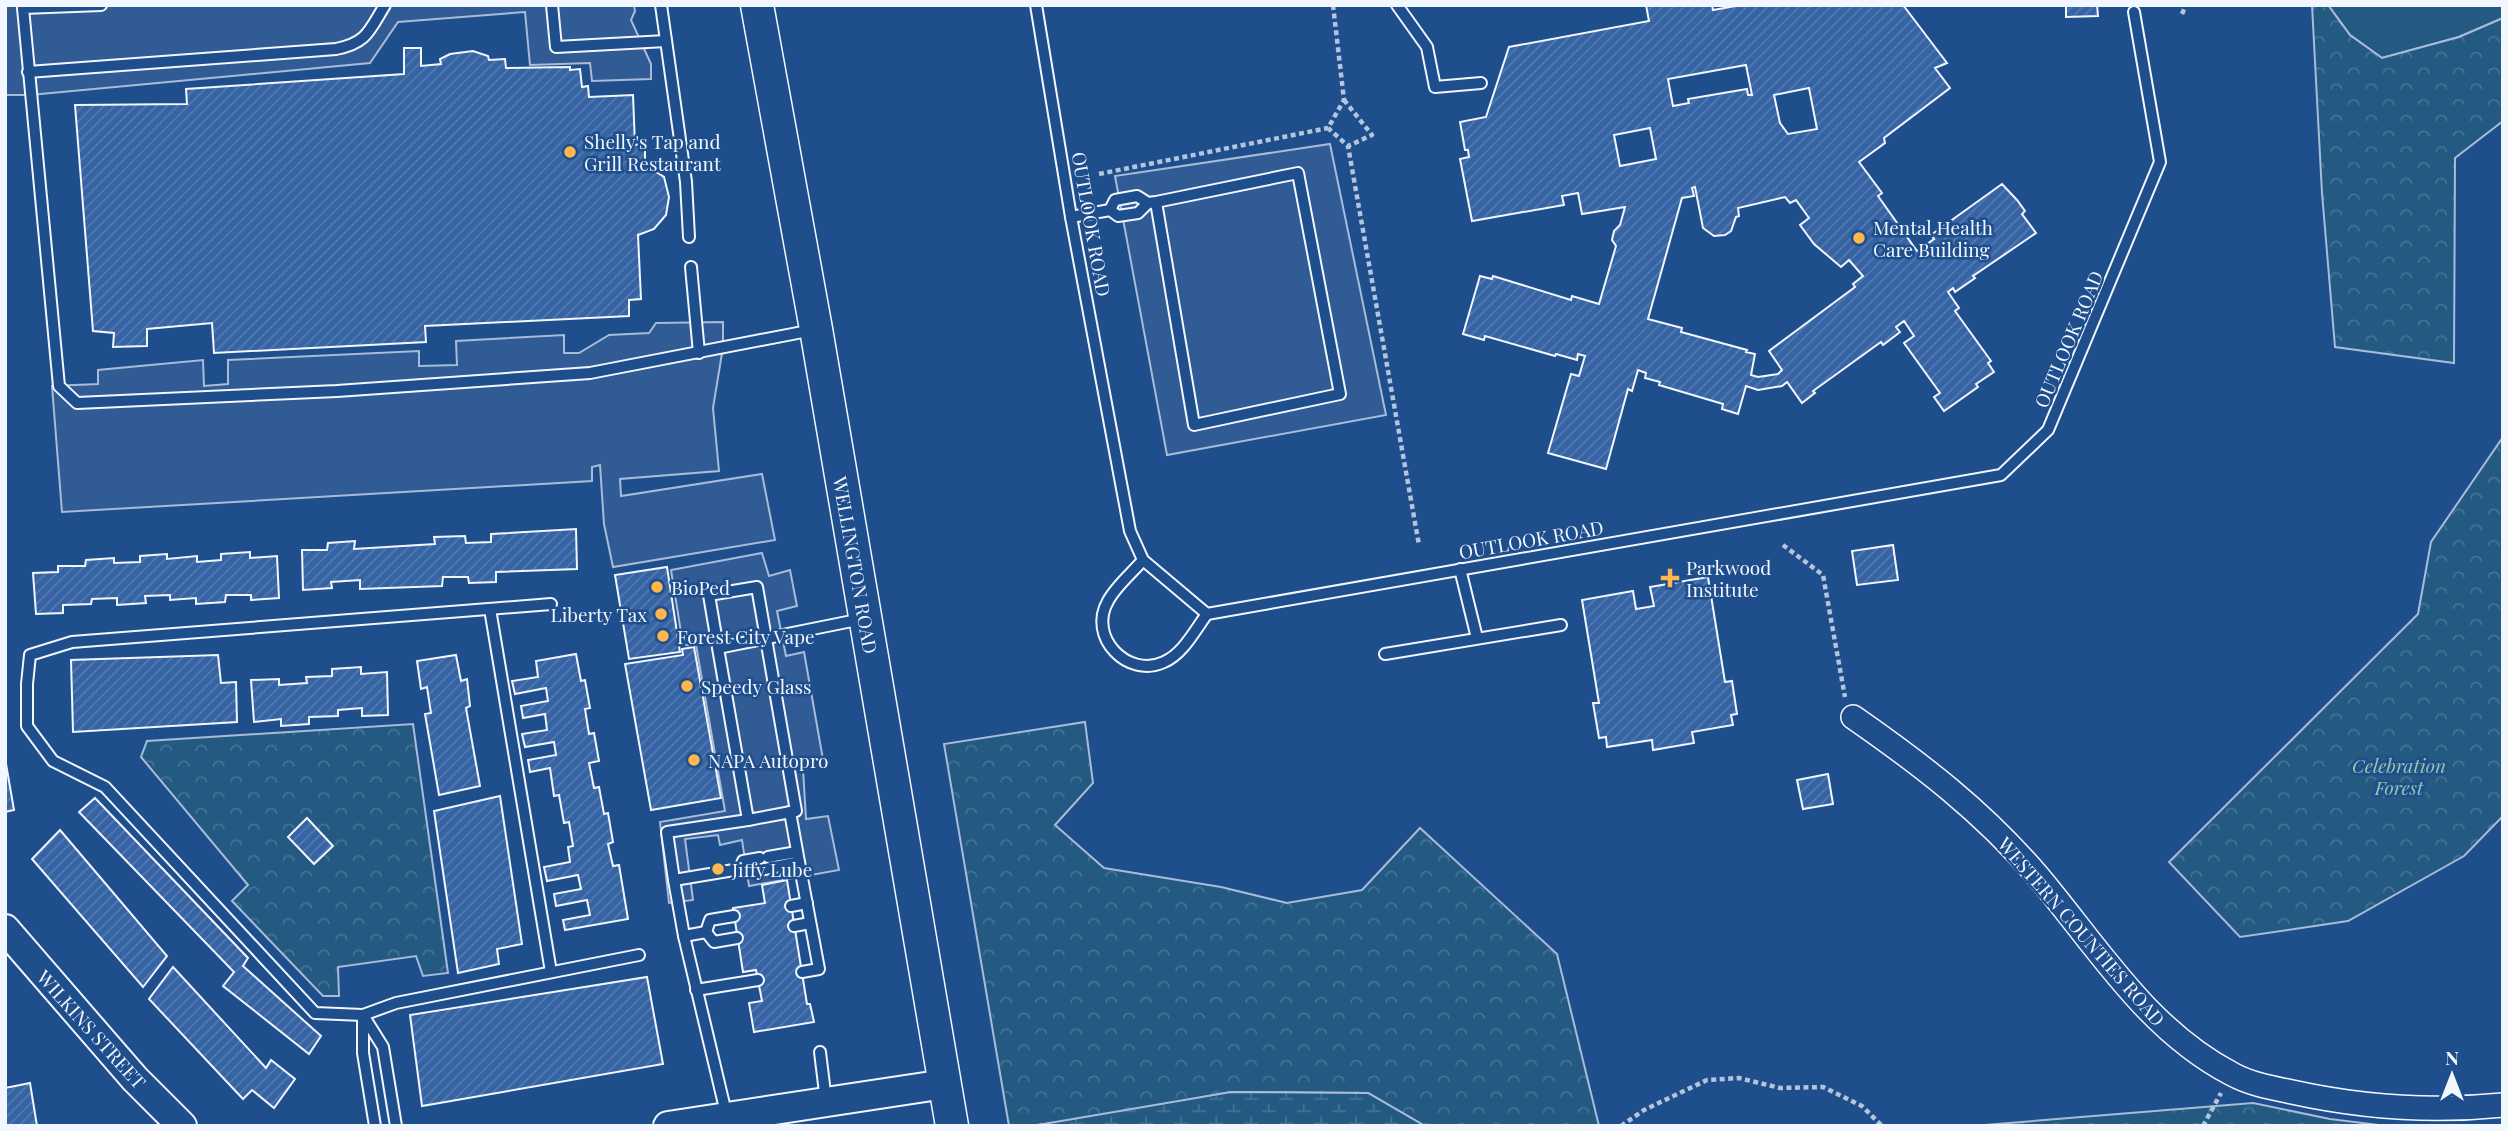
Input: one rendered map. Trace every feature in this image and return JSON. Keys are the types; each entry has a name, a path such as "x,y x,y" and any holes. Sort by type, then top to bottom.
{"main road":[{"name":"WELLINGTON ROAD","path":"757,5 816,329 952,1126"}],"street":[{"name":"WESTERN COUNTIES ROAD","path":"1849,708 1976,811 2035,874 2135,997 2163,1026 2194,1051 2232,1075 2263,1086 2368,1104 2469,1108 2503,1104"},
{"name":"WILKINS STREET","path":"5,929 135,1079 182,1126"},
{"path":"668,1126 728,1121 826,1101 945,1084"}],"lane":[{"path":"101,5 23,8 59,386 77,403 337,391 590,373 816,329"},
{"path":"28,72 336,49 355,45 367,35 385,5"},
{"path":"552,5 556,47 666,41"},
{"path":"661,5 686,182 689,237"},
{"name":"OUTLOOK ROAD","path":"1036,5 1071,217 1130,531 1143,560 1207,614 2001,475 2048,430 2160,162 2134,12"},
{"path":"1397,5 1427,47 1434,87 1481,83"},
{"path":"1071,217 1110,210 1118,216 1138,213 1152,203 1298,173 1339,394 1194,425 1152,203"},
{"path":"691,267 699,353"},
{"path":"1143,560 1108,601 1102,617 1104,635 1112,650 1128,663 1145,668 1166,662 1185,645 1207,614"},
{"path":"1460,569 1477,638"},
{"path":"728,1121 684,936 667,832 748,820 796,811 757,587 709,595 748,820"},
{"path":"551,604 72,642 30,655 27,726 53,761 105,787 315,1013 363,1015 396,1003 639,955"},
{"path":"489,609 551,972"},
{"path":"718,649 865,618"},
{"path":"1385,654 1561,625"},
{"path":"790,812 819,969 802,972"},
{"path":"740,869 743,861 798,857"},
{"path":"674,880 740,869 751,872 798,857"},
{"path":"791,905 807,903"},
{"path":"706,932 710,920 734,916"},
{"path":"794,926 810,923"},
{"path":"684,936 706,932"},
{"path":"706,932 714,942 737,938"},
{"path":"696,990 758,980"},
{"path":"363,1015 363,1053 375,1126"},
{"path":"363,1015 383,1047 396,1126"},
{"path":"820,1052 826,1101"}],"path":[{"path":"1333,5 1344,100 1372,135 1348,146"},
{"path":"2182,15 2186,5"},
{"path":"1099,174 1328,128 1344,100"},
{"path":"1328,128 1348,146 1419,545"},
{"path":"1783,545 1823,575 1849,708"},
{"path":"2203,1126 2232,1075"},
{"path":"1620,1126 1644,1110 1707,1080 1740,1078 1780,1088 1823,1087 1862,1106 1882,1126"}],"green space":[{"path":"2312,5 2328,5 2350,35 2382,58 2459,37 2503,18 2503,121 2455,158 2454,363 2335,347 2322,193"},
{"path":"2328,5 2503,5 2503,18 2459,37 2382,58 2350,35"},
{"name":"Celebration Forest","path":"2503,437 2503,816 2464,856 2348,921 2240,937 2169,862 2418,614 2431,542"},
{"path":"1085,722 1093,783 1055,825 1104,868 1221,887 1287,903 1362,890 1420,828 1557,954 1599,1126 1425,1126 1368,1093 1231,1092 1130,1111 1032,1126 1009,1126 944,744"},
{"path":"413,724 448,973 423,976 416,956 338,967 339,996 323,996 232,901 248,885 141,757 147,741"},
{"path":"1231,1092 1368,1093 1425,1126 1032,1126"},
{"path":"2253,1103 2330,1119 2387,1126 1972,1126"}],"shaded area":[{"path":"5,5 634,5 635,11 631,20 651,64 651,79 592,81 590,63 530,65 525,12 398,22 370,63 30,95 5,95"},
{"path":"1330,144 1386,415 1167,455 1115,176"},
{"path":"723,322 723,347 713,408 719,471 620,479 621,496 762,474 775,540 613,567 604,524 600,465 592,467 592,481 62,512 52,386 98,384 98,370 203,360 204,386 228,384 228,360 419,351 419,366 457,365 456,341 564,335 564,353 579,353 609,335 649,333 656,323"},
{"path":"762,553 769,576 790,570 797,606 777,611 786,656 804,652 824,765 803,769 806,819 828,816 839,870 749,886 742,840 720,845 718,835 685,839 693,900 669,903 660,822 725,811 696,645 683,645 671,570"}],"building":[{"name":"Mental Health Care Building","path":"1646,5 1712,5 1713,10 1741,5 1903,5 1947,63 1935,68 1950,88 1884,138 1885,143 1859,162 1882,193 1878,196 1917,251 1934,239 1931,235 2002,184 2025,211 2022,214 2036,233 1973,276 1975,278 1955,292 1953,288 1948,292 1959,308 1955,311 1991,361 1988,363 1994,372 1944,411 1934,397 1940,393 1904,343 1914,336 1904,321 1896,327 1900,332 1883,345 1881,342 1813,391 1815,393 1802,403 1787,382 1782,386 1758,390 1746,386 1738,414 1722,409 1723,404 1659,385 1660,382 1645,378 1646,373 1638,370 1632,391 1628,389 1606,469 1548,453 1571,374 1579,376 1585,356 1578,354 1577,360 1485,336 1484,340 1463,334 1480,276 1492,279 1493,276 1571,300 1572,296 1599,304 1616,246 1612,240 1614,231 1620,225 1625,207 1582,214 1578,193 1562,196 1564,205 1472,221 1460,159 1469,157 1468,150 1465,150 1460,122 1486,117 1509,47 1649,21","holes":["1746,65 1752,95 1748,95 1747,89 1688,99 1689,103 1673,106 1668,79","1809,88 1817,129 1788,134 1780,123 1774,95","1650,128 1656,159 1620,166 1614,135","1695,187 1703,228 1714,236 1725,235 1731,231 1736,217 1739,216 1738,208 1785,197 1790,203 1796,200 1809,218 1800,225 1814,244 1841,267 1849,260 1863,276 1853,284 1855,287 1769,351 1782,370 1778,374 1758,377 1751,375 1755,354 1648,319 1682,198 1694,196 1692,188"]},
{"path":"2066,5 2097,5 2098,16 2066,17"},
{"path":"404,48 421,48 421,66 441,64 440,59 450,54 473,51 488,56 489,60 505,59 506,68 580,69 582,87 588,86 589,97 633,95 635,145 645,143 645,165 664,177 669,197 666,215 654,229 638,235 641,299 629,300 629,316 425,326 426,342 214,353 212,323 147,329 147,346 113,347 114,333 93,331 75,105 187,104 186,89 404,74"},
{"path":"576,529 577,569 496,572 496,582 469,583 468,577 443,577 442,586 360,589 360,580 331,582 332,588 303,590 302,550 327,550 328,543 355,541 354,549 435,544 434,537 465,536 466,543 491,542 491,534"},
{"path":"1893,545 1898,580 1857,585 1852,551"},
{"path":"250,552 250,558 277,556 279,598 251,600 251,595 226,595 225,602 196,604 196,598 170,600 170,595 145,596 146,603 117,605 117,598 92,599 91,604 63,605 63,613 36,614 33,573 58,572 58,566 85,566 86,560 114,558 114,563 140,562 140,556 167,554 167,559 197,556 197,562 221,560 221,554"},
{"path":"667,567 680,652 629,659 615,575"},
{"path":"1708,577 1725,682 1732,681 1737,714 1731,715 1733,725 1692,732 1694,743 1653,750 1652,740 1607,747 1606,737 1599,738 1593,703 1599,703 1582,600 1633,591 1636,609 1654,606 1650,587"},
{"path":"694,647 721,798 651,810 625,664 683,655 682,649"},
{"path":"576,654 581,681 585,680 590,708 585,709 589,734 594,733 599,761 589,763 594,788 599,787 604,814 608,813 613,842 608,844 613,866 619,865 628,919 565,930 563,920 590,915 587,900 556,906 554,894 581,889 578,875 547,881 544,867 570,862 568,847 573,846 569,822 564,823 559,795 554,796 550,768 530,772 528,760 556,755 554,742 525,747 522,734 547,730 545,714 523,718 521,706 548,701 546,688 515,694 512,681 538,677 536,661"},
{"path":"218,655 221,683 236,682 237,722 73,732 71,660"},
{"path":"456,655 461,681 467,679 470,706 466,708 480,786 439,795 425,714 431,713 427,687 421,689 417,661"},
{"path":"361,667 361,674 387,672 388,715 362,716 362,708 338,710 338,716 309,717 309,724 281,726 281,719 254,722 251,680 279,679 279,685 307,683 306,677 332,676 332,669"},
{"path":"5,758 14,810 5,812"},
{"path":"1828,774 1833,804 1803,809 1797,780"},
{"path":"500,796 522,944 497,949 499,964 458,973 434,811"},
{"path":"95,798 248,958 243,966 321,1036 309,1054 223,986 234,972 79,812"},
{"path":"307,818 333,846 314,864 288,837"},
{"path":"60,830 167,956 143,987 32,859"},
{"path":"787,880 807,1004 810,1004 814,1022 754,1032 749,1003 762,1001 756,970 743,972 733,908 765,903 762,885"},
{"path":"173,967 266,1068 271,1060 295,1079 274,1108 252,1090 243,1099 149,999"},
{"path":"647,977 663,1064 422,1106 410,1015"},
{"path":"30,1083 37,1126 5,1126 5,1088"}],"place":[{"name":"Shelly's Tap and Grill Restaurant","path":"570,152"},
{"name":"Mental Health Care Building","path":"1859,238"},
{"name":"Parkwood Institute","path":"1670,578"},
{"name":"BioPed","path":"657,587"},
{"name":"Liberty Tax","path":"661,614"},
{"name":"Forest City Vape","path":"663,636"},
{"name":"Speedy Glass","path":"687,686"},
{"name":"NAPA Autopro","path":"694,760"},
{"name":"Jiffy Lube","path":"718,869"}]}
